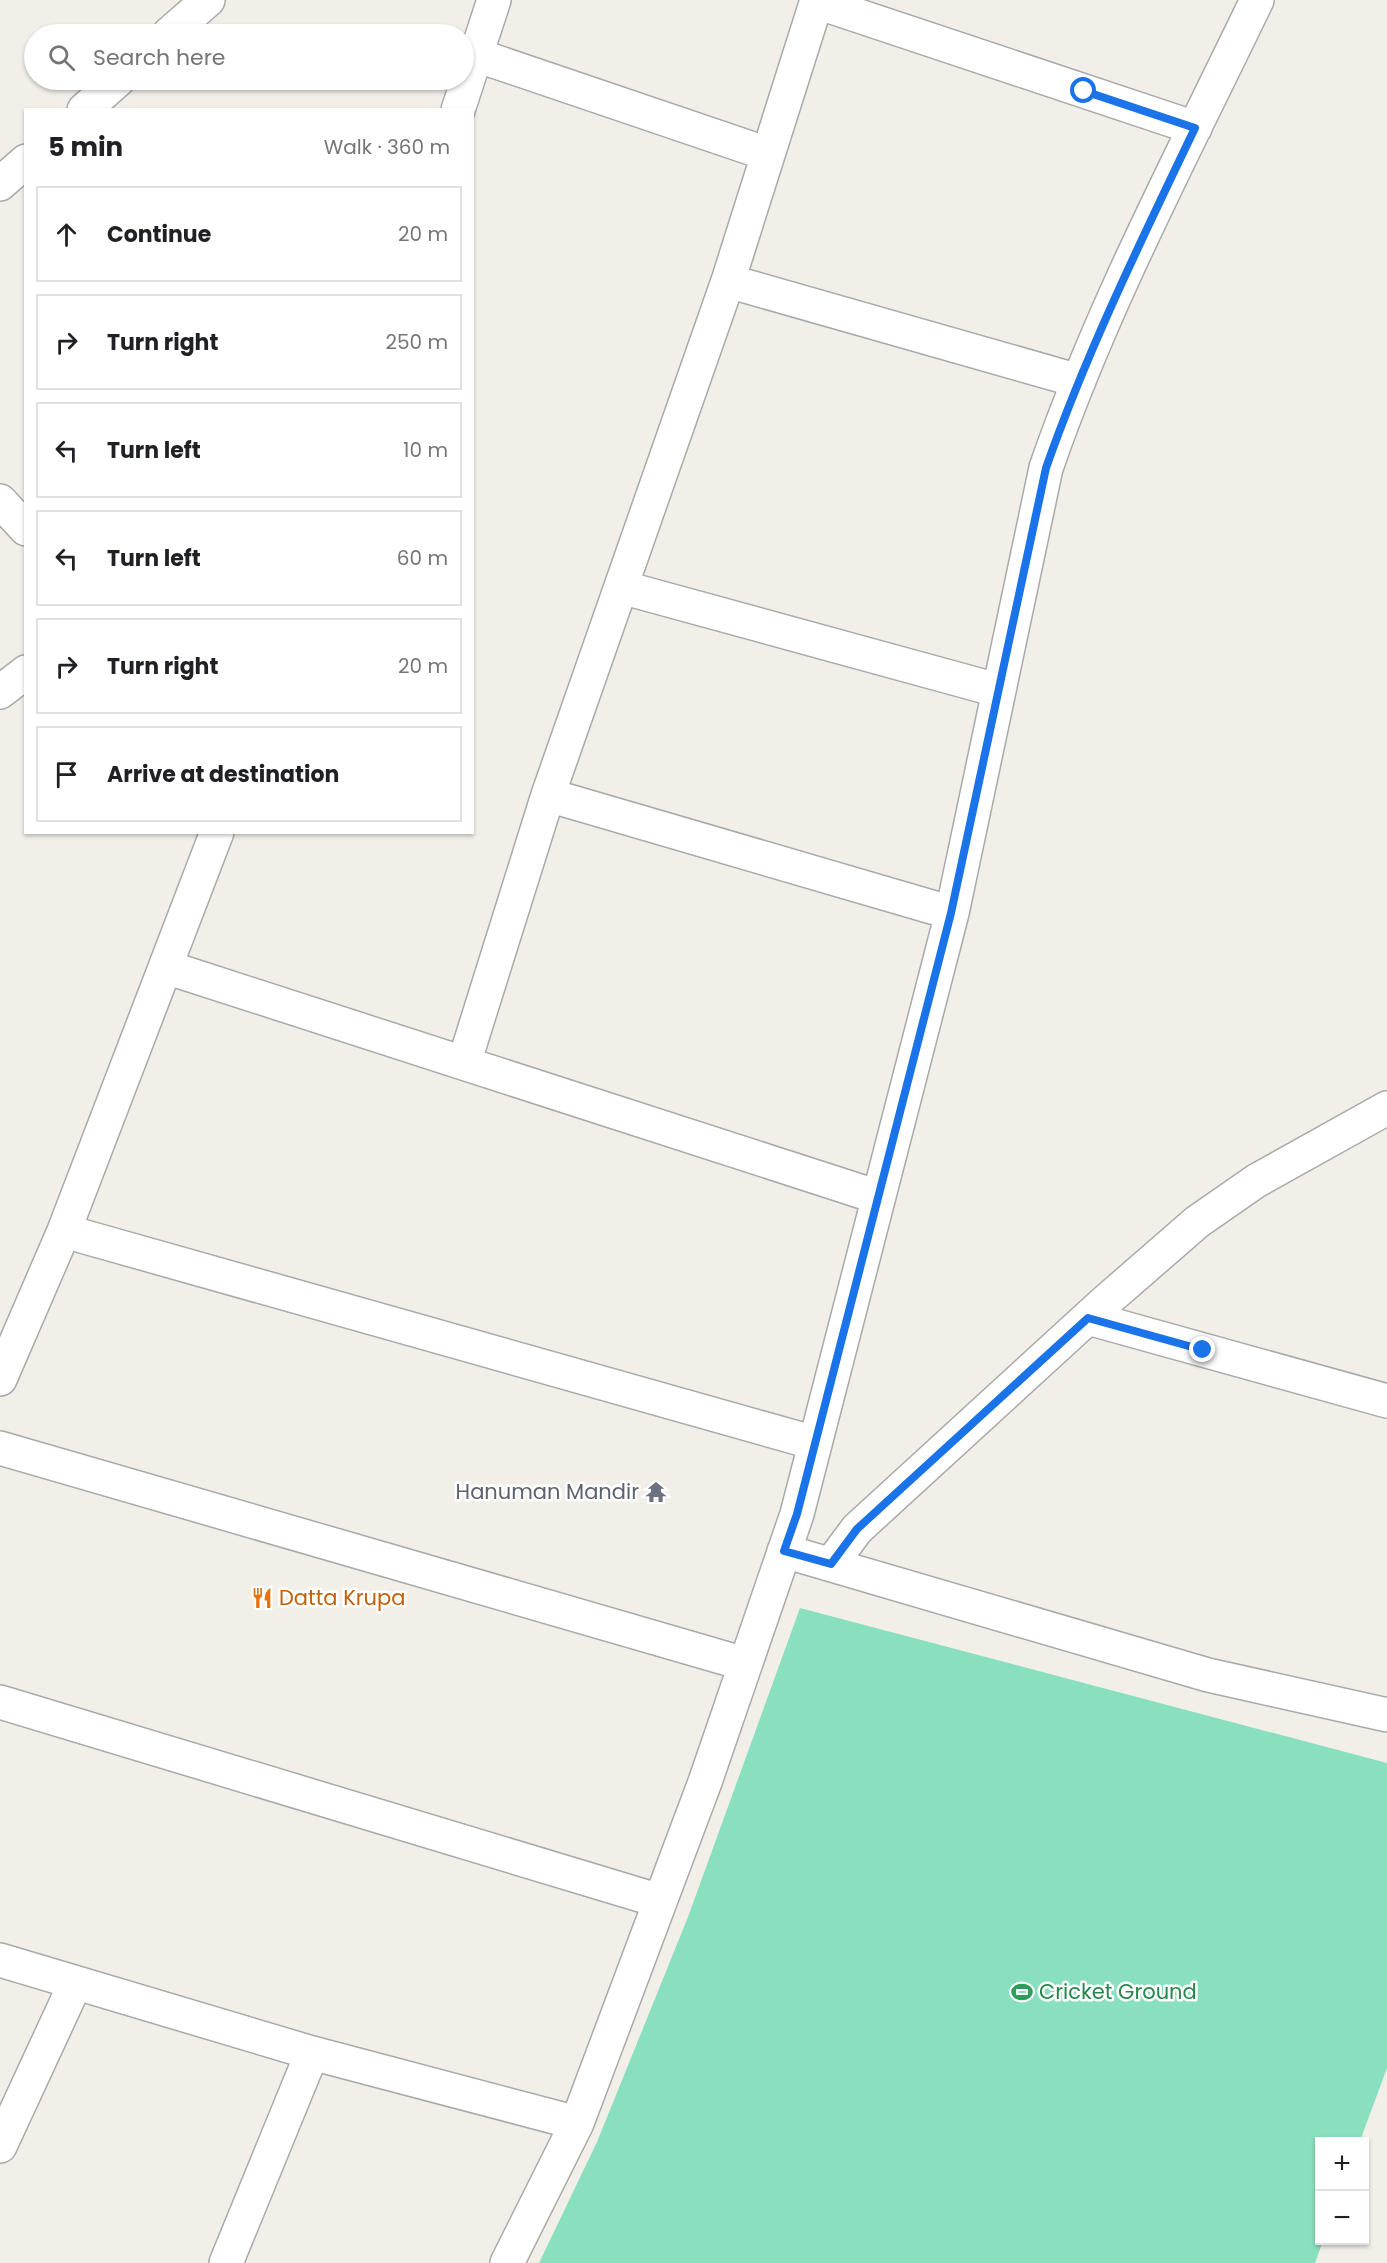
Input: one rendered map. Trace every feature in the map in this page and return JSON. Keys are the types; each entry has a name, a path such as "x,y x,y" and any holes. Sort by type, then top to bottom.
{"street":[{"path":"180,24 208,0"},
{"path":"474,61 494,0"},
{"path":"507,2263 577,2123 705,1782 797,1514 951,913 1046,468 1116,293 1257,0"},
{"path":"464,1063 548,795 728,281 817,1 1195,128"},
{"path":"476,55 768,154"},
{"path":"86,108 107,90"},
{"path":"459,108 465,90"},
{"path":"0,184 24,164"},
{"path":"728,281 1079,381"},
{"path":"0,501 24,527"},
{"path":"621,587 997,690"},
{"path":"0,692 24,674"},
{"path":"548,795 951,913"},
{"path":"0,1379 64,1231 216,834"},
{"path":"166,967 878,1197"},
{"path":"831,1564 857,1529 1197,1222 1256,1181 1387,1108"},
{"path":"64,1231 815,1443"},
{"path":"1088,1318 1387,1401"},
{"path":"0,1448 745,1664"},
{"path":"784,1551 1208,1675 1387,1715"},
{"path":"0,1702 660,1901"},
{"path":"0,1960 312,2054 577,2123"},
{"path":"0,2146 75,1984"},
{"path":"226,2263 312,2054"}],"green space":[{"name":"Cricket Ground","path":"800,1608 1387,1763 1387,2068 1361,2137 1315,2137 1315,2245 1322,2245 1315,2263 539,2263 597,2142 688,1917"}],"place":[{"name":"Hanuman Mandir","path":"656,1492"},
{"name":"Datta Krupa","path":"262,1598"},
{"name":"Cricket Ground","path":"1022,1992"}],"route":[{"path":"1084,91 1195,128 1116,293 1061,424 1046,468 1035,509 951,913 797,1514 784,1551 831,1564 857,1529 1088,1318 1203,1350"}]}
